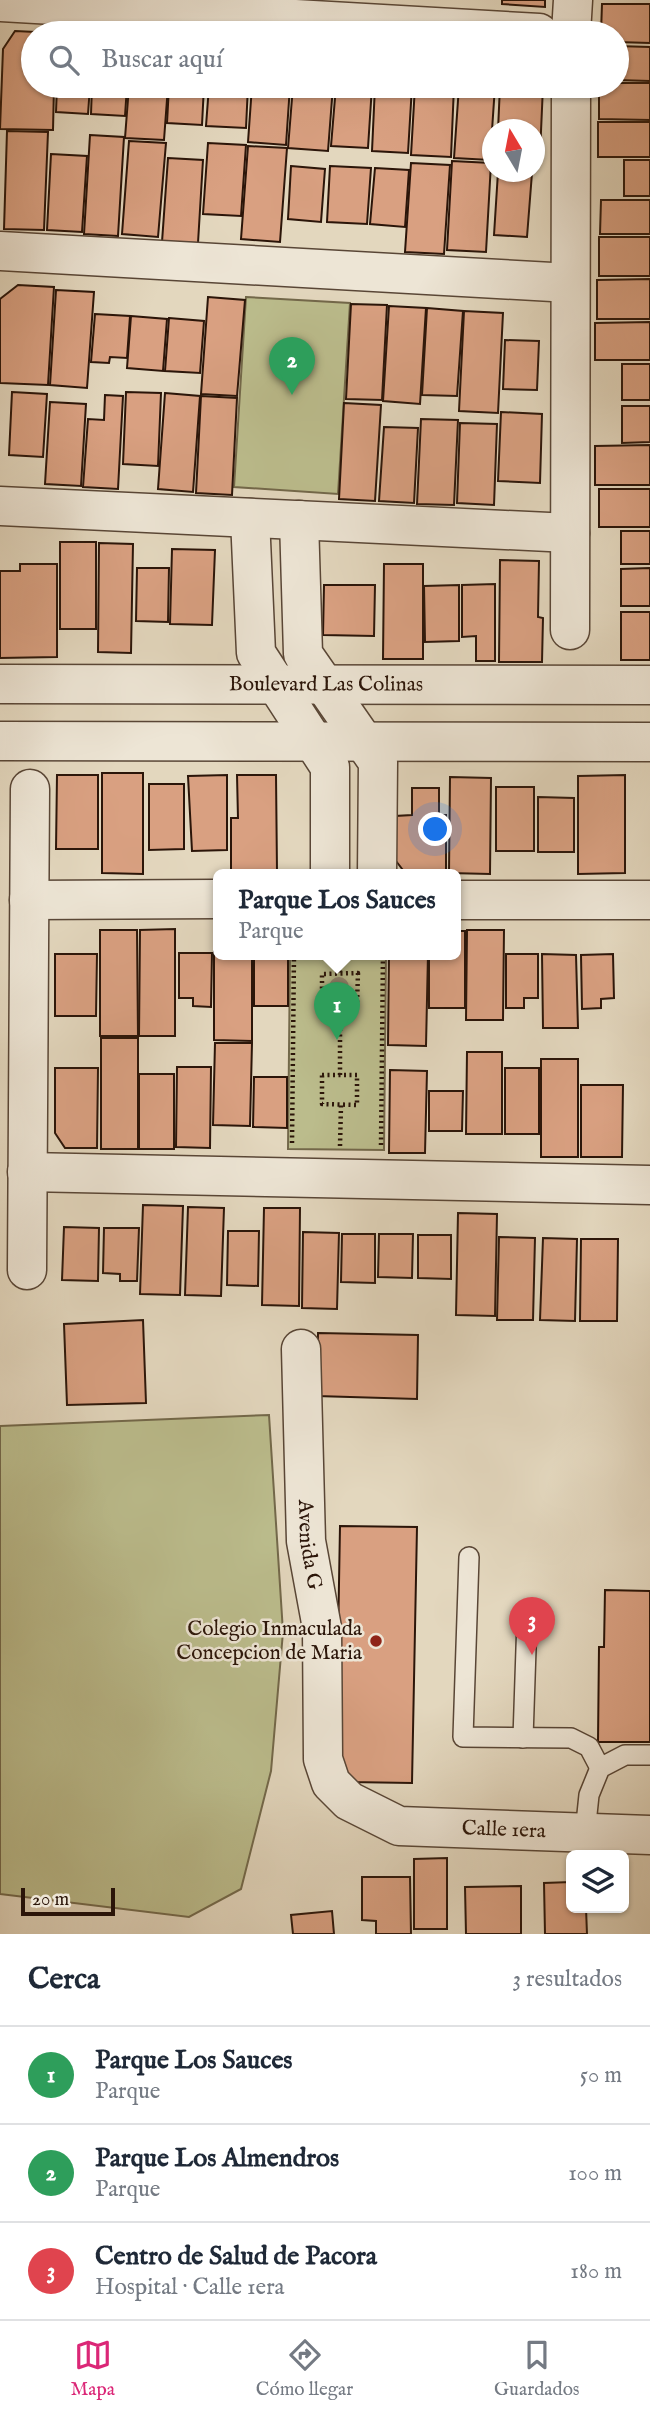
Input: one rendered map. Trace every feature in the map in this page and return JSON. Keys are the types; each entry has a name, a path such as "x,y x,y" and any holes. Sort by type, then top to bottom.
{"street":[{"path":"572,21 573,0"},
{"path":"0,2 330,21"},
{"path":"570,630 571,98"},
{"path":"0,251 570,283"},
{"path":"0,506 570,533"},
{"path":"250,518 256,653 330,767 330,869"},
{"path":"299,520 303,654 378,762 377,869"},
{"name":"Boulevard Las Colinas","path":"0,684 650,685"},
{"path":"0,741 650,742"},
{"path":"27,1270 30,789"},
{"path":"29,900 213,899"},
{"path":"461,900 650,900"},
{"path":"27,1172 650,1185"},
{"name":"Avenida G","path":"301,1349 306,1541 322,1628 323,1759 331,1783 349,1801 399,1826"},
{"name":"Calle 1era","path":"399,1826 650,1835"}],"lane":[{"path":"468,1557 463,1737 571,1738 589,1747 600,1768"},
{"path":"523,1738 527,1619"},
{"path":"585,1833 589,1795 600,1768 625,1755 650,1755"}],"path":[{"path":"294,960 292,1144 304,1144"},
{"path":"340,960 340,974"},
{"path":"368,1145 382,1145 383,960"},
{"path":"358,973 357,1004 322,1005 322,974 340,974 358,973"},
{"path":"340,1005 340,1075"},
{"path":"322,1075 340,1075 357,1075 357,1105 322,1104 322,1075"},
{"path":"328,1144 354,1145"}],"green space":[{"path":"246,297 350,303 338,494 234,487"},
{"path":"290,960 386,960 384,1150 288,1149"},
{"path":"269,1415 283,1632 271,1771 241,1889 189,1917 0,1894 0,1426"}],"building":[{"path":"502,0 545,0 545,7 502,4"},
{"path":"602,4 650,4 650,43 629,42 629,21 601,21"},
{"path":"15,31 21,31 21,98 54,98 53,130 0,129 3,49"},
{"path":"629,46 650,47 650,81 629,80"},
{"path":"629,83 650,83 650,120 599,119 599,98 629,98"},
{"path":"57,98 89,98 88,114 56,112"},
{"path":"92,98 126,98 125,116 91,114"},
{"path":"128,98 167,98 164,140 125,138"},
{"path":"168,98 203,98 202,125 167,123"},
{"path":"208,98 247,98 246,128 206,126"},
{"path":"251,98 289,98 286,145 248,142"},
{"path":"292,98 332,98 328,151 288,148"},
{"path":"335,98 371,98 368,148 331,146"},
{"path":"374,98 411,98 408,153 372,151"},
{"path":"414,98 453,98 451,157 411,155"},
{"path":"458,98 494,98 493,119 482,119 482,160 454,158"},
{"path":"499,98 542,98 542,119 498,119"},
{"path":"598,122 650,122 650,157 598,157"},
{"path":"7,131 48,132 44,230 4,229"},
{"path":"90,135 124,137 118,236 84,234"},
{"path":"129,141 166,143 158,237 122,234"},
{"path":"208,143 246,145 241,216 203,214"},
{"path":"248,146 287,148 280,242 241,239"},
{"path":"51,154 87,156 82,232 47,230"},
{"path":"168,158 203,160 198,243 162,242"},
{"path":"624,160 650,160 650,196 624,196"},
{"path":"452,161 482,163 482,182 490,182 486,252 447,250"},
{"path":"411,163 450,165 444,254 405,252"},
{"path":"291,166 325,169 321,222 288,219"},
{"path":"330,166 371,168 367,224 327,222"},
{"path":"375,168 409,170 405,227 370,224"},
{"path":"497,182 531,182 527,237 494,235"},
{"path":"601,200 650,200 650,234 600,234"},
{"path":"599,237 650,237 650,276 599,276"},
{"path":"650,279 650,319 597,319 597,280"},
{"path":"18,285 54,287 48,385 0,383 0,299"},
{"path":"56,290 94,292 87,388 50,385"},
{"path":"208,297 245,300 237,396 201,394"},
{"path":"351,304 387,305 382,400 346,399"},
{"path":"389,306 426,308 420,404 383,401"},
{"path":"427,308 463,311 457,396 422,395"},
{"path":"464,311 503,313 498,413 459,411"},
{"path":"95,314 130,316 127,358 110,357 109,363 91,362"},
{"path":"131,316 167,319 163,371 127,368"},
{"path":"169,318 204,321 200,373 165,371"},
{"path":"650,322 650,360 595,360 595,323"},
{"path":"505,340 539,341 537,390 503,389"},
{"path":"622,364 650,364 650,400 622,400"},
{"path":"12,392 47,394 43,457 9,455"},
{"path":"126,392 161,393 158,466 123,464"},
{"path":"165,393 200,396 193,492 158,489"},
{"path":"105,395 123,396 118,489 83,487 88,419 104,420"},
{"path":"201,396 237,398 232,495 196,493"},
{"path":"50,402 86,404 81,486 45,484"},
{"path":"344,403 381,405 375,501 339,499"},
{"path":"622,406 650,406 650,442 622,443"},
{"path":"501,412 542,414 540,483 498,481"},
{"path":"421,419 458,420 454,505 417,504"},
{"path":"460,423 497,424 494,505 457,503"},
{"path":"384,427 418,428 414,503 379,501"},
{"path":"650,445 650,485 595,485 595,446"},
{"path":"599,489 650,489 650,527 599,527"},
{"path":"621,531 650,531 650,564 621,564"},
{"path":"60,542 96,542 96,629 60,629"},
{"path":"99,543 133,544 131,653 98,652"},
{"path":"172,549 215,550 212,625 170,624"},
{"path":"500,560 539,561 538,617 543,618 542,662 499,662"},
{"path":"20,564 57,564 57,657 0,658 0,571 20,571"},
{"path":"384,564 423,564 423,659 383,659"},
{"path":"137,568 169,568 168,622 136,621"},
{"path":"650,568 650,606 621,606 621,569"},
{"path":"495,584 495,661 476,661 476,636 462,637 462,585"},
{"path":"324,585 375,585 374,636 323,635"},
{"path":"459,585 459,641 425,642 424,586"},
{"path":"621,612 650,612 650,660 621,660"},
{"path":"102,773 143,773 143,874 102,873"},
{"path":"57,775 98,775 98,849 56,849"},
{"path":"227,775 227,850 192,851 188,776"},
{"path":"237,775 276,775 277,869 231,869 231,818 238,818"},
{"path":"625,775 625,873 578,874 578,776"},
{"path":"450,777 491,778 490,874 461,873 461,869 449,869"},
{"path":"149,784 184,784 184,849 149,850"},
{"path":"496,787 534,787 534,851 496,851"},
{"path":"412,788 439,788 439,815 446,815 446,869 402,869 396,861 395,816 412,815"},
{"path":"538,797 574,798 574,852 538,852"},
{"path":"175,929 175,1036 139,1036 140,930"},
{"path":"100,930 137,930 138,1036 100,1036"},
{"path":"467,930 504,930 503,1020 466,1020"},
{"path":"461,931 465,931 465,1008 429,1008 429,960 461,960"},
{"path":"179,953 212,953 211,1007 193,1006 193,998 179,998"},
{"path":"55,954 97,954 96,1016 55,1016"},
{"path":"506,954 538,954 538,998 524,998 524,1008 506,1008"},
{"path":"542,954 576,955 578,1028 543,1028"},
{"path":"613,954 614,998 601,999 601,1008 582,1009 581,955"},
{"path":"214,960 252,960 252,1041 214,1040"},
{"path":"254,960 288,960 288,1006 254,1006"},
{"path":"389,960 428,960 426,1046 388,1045"},
{"path":"101,1038 138,1038 138,1149 101,1149"},
{"path":"215,1043 252,1043 250,1126 213,1125"},
{"path":"467,1052 502,1052 502,1134 466,1134"},
{"path":"541,1059 578,1059 578,1157 541,1157"},
{"path":"177,1067 211,1067 210,1148 176,1147"},
{"path":"55,1068 98,1068 97,1148 65,1148 55,1133"},
{"path":"505,1068 539,1068 539,1134 505,1134"},
{"path":"390,1070 427,1071 425,1153 389,1153"},
{"path":"139,1074 174,1074 174,1149 139,1149"},
{"path":"254,1077 287,1077 287,1128 253,1127"},
{"path":"581,1085 623,1085 622,1157 581,1157"},
{"path":"429,1091 463,1091 462,1131 429,1131"},
{"path":"143,1205 183,1206 180,1295 140,1294"},
{"path":"188,1207 224,1208 221,1296 185,1295"},
{"path":"264,1208 300,1208 299,1306 262,1305"},
{"path":"458,1213 497,1214 495,1316 456,1315"},
{"path":"64,1227 99,1228 98,1281 62,1280"},
{"path":"104,1228 139,1228 137,1281 120,1281 120,1274 103,1273"},
{"path":"228,1231 259,1231 258,1286 227,1285"},
{"path":"303,1232 339,1233 337,1309 302,1308"},
{"path":"342,1234 375,1234 375,1283 341,1282"},
{"path":"379,1234 413,1234 412,1278 378,1277"},
{"path":"418,1235 451,1235 451,1279 418,1278"},
{"path":"499,1237 535,1238 533,1320 497,1320"},
{"path":"543,1238 577,1239 575,1321 540,1320"},
{"path":"581,1239 618,1239 617,1321 580,1321"},
{"path":"143,1320 146,1403 67,1405 64,1324"},
{"path":"318,1333 418,1335 417,1399 317,1396"},
{"name":"Colegio Inmaculada Concepcion de Maria","path":"340,1526 417,1527 412,1783 349,1782 336,1755"},
{"path":"605,1590 650,1591 650,1742 598,1742 599,1647 604,1647"},
{"path":"447,1858 447,1929 414,1929 414,1859"},
{"path":"362,1877 410,1877 411,1934 376,1934 376,1921 362,1920"},
{"path":"566,1882 566,1913 586,1913 587,1934 545,1934 544,1883"},
{"path":"521,1886 521,1934 466,1934 465,1887"},
{"path":"332,1911 334,1934 293,1934 291,1915"}],"place":[{"name":"Parque Los Almendros","path":"292,395"},
{"name":"Parque Los Sauces","path":"337,1040"},
{"name":"Colegio Inmaculada Concepcion de Maria","path":"376,1641"},
{"name":"Centro de Salud de Pacora","path":"532,1655"}]}
